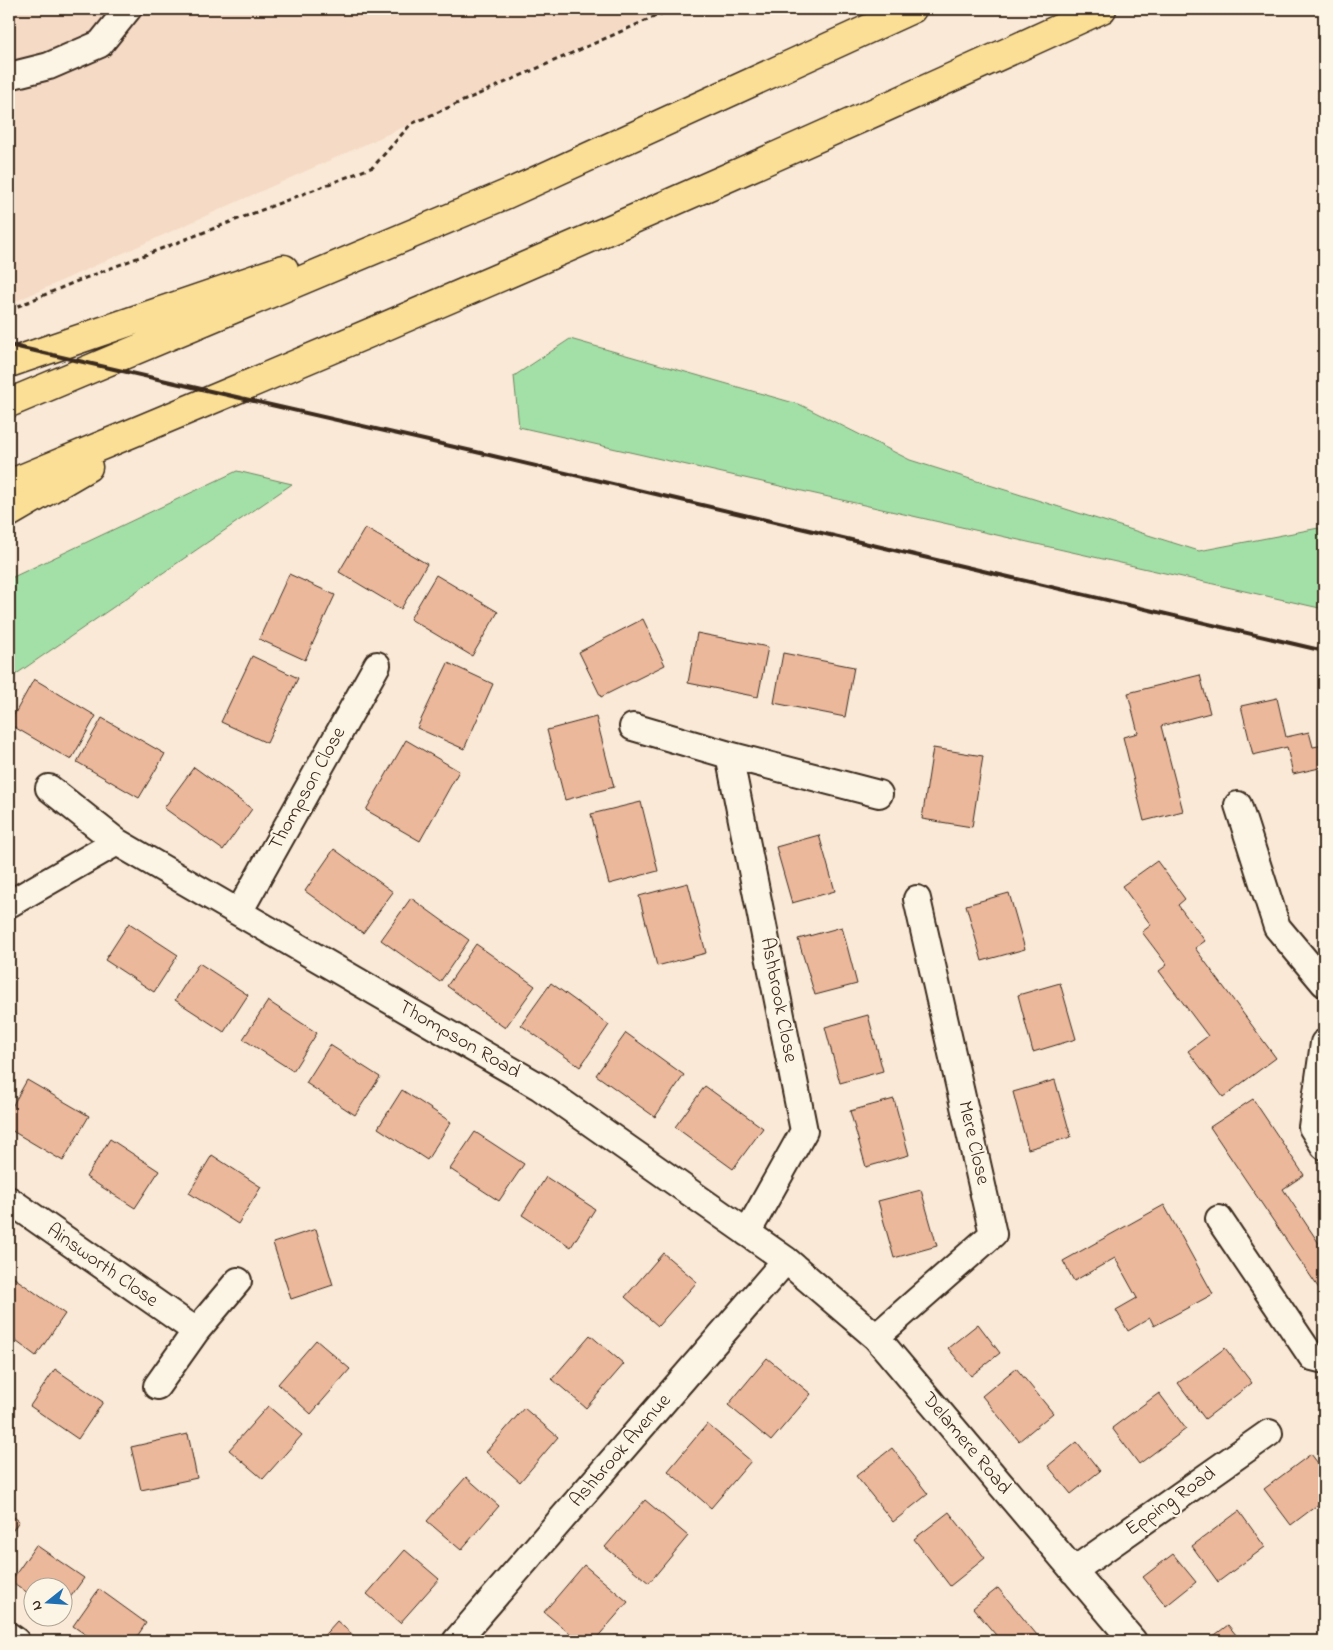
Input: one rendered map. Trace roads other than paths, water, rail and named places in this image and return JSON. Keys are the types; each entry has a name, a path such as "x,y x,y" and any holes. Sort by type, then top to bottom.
{"highway":[{"path":"9,403 507,194 912,9"},
{"path":"9,484 560,253 1102,9"},
{"path":"9,363 507,194"},
{"path":"9,513 175,416"}],"street":[{"path":"9,76 49,66 100,44 128,9"},
{"name":"Thompson Close","path":"240,912 377,665"},
{"path":"633,727 729,755 879,794"},
{"name":"Ashbrook Close","path":"729,755 804,1131 747,1234"},
{"name":"Thompson Road","path":"49,788 117,842 540,1087 786,1260"},
{"path":"1238,805 1277,927 1324,983"},
{"path":"9,904 117,842"},
{"name":"Mere Close","path":"876,1337 993,1234 917,899"},
{"path":"1324,1044 1312,1127 1324,1146"},
{"name":"Ainsworth Close","path":"9,1200 196,1331"},
{"path":"1219,1219 1312,1357 1324,1360"},
{"name":"Delamere Road","path":"786,1260 876,1337 1133,1641"},
{"name":"Ashbrook Avenue","path":"456,1641 786,1260"},
{"path":"157,1386 196,1331 238,1281"},
{"name":"Epping Road","path":"1073,1571 1269,1433"},
{"path":"9,1636 16,1641"}],"railway":[{"path":"9,345 472,451 1324,651"}]}
